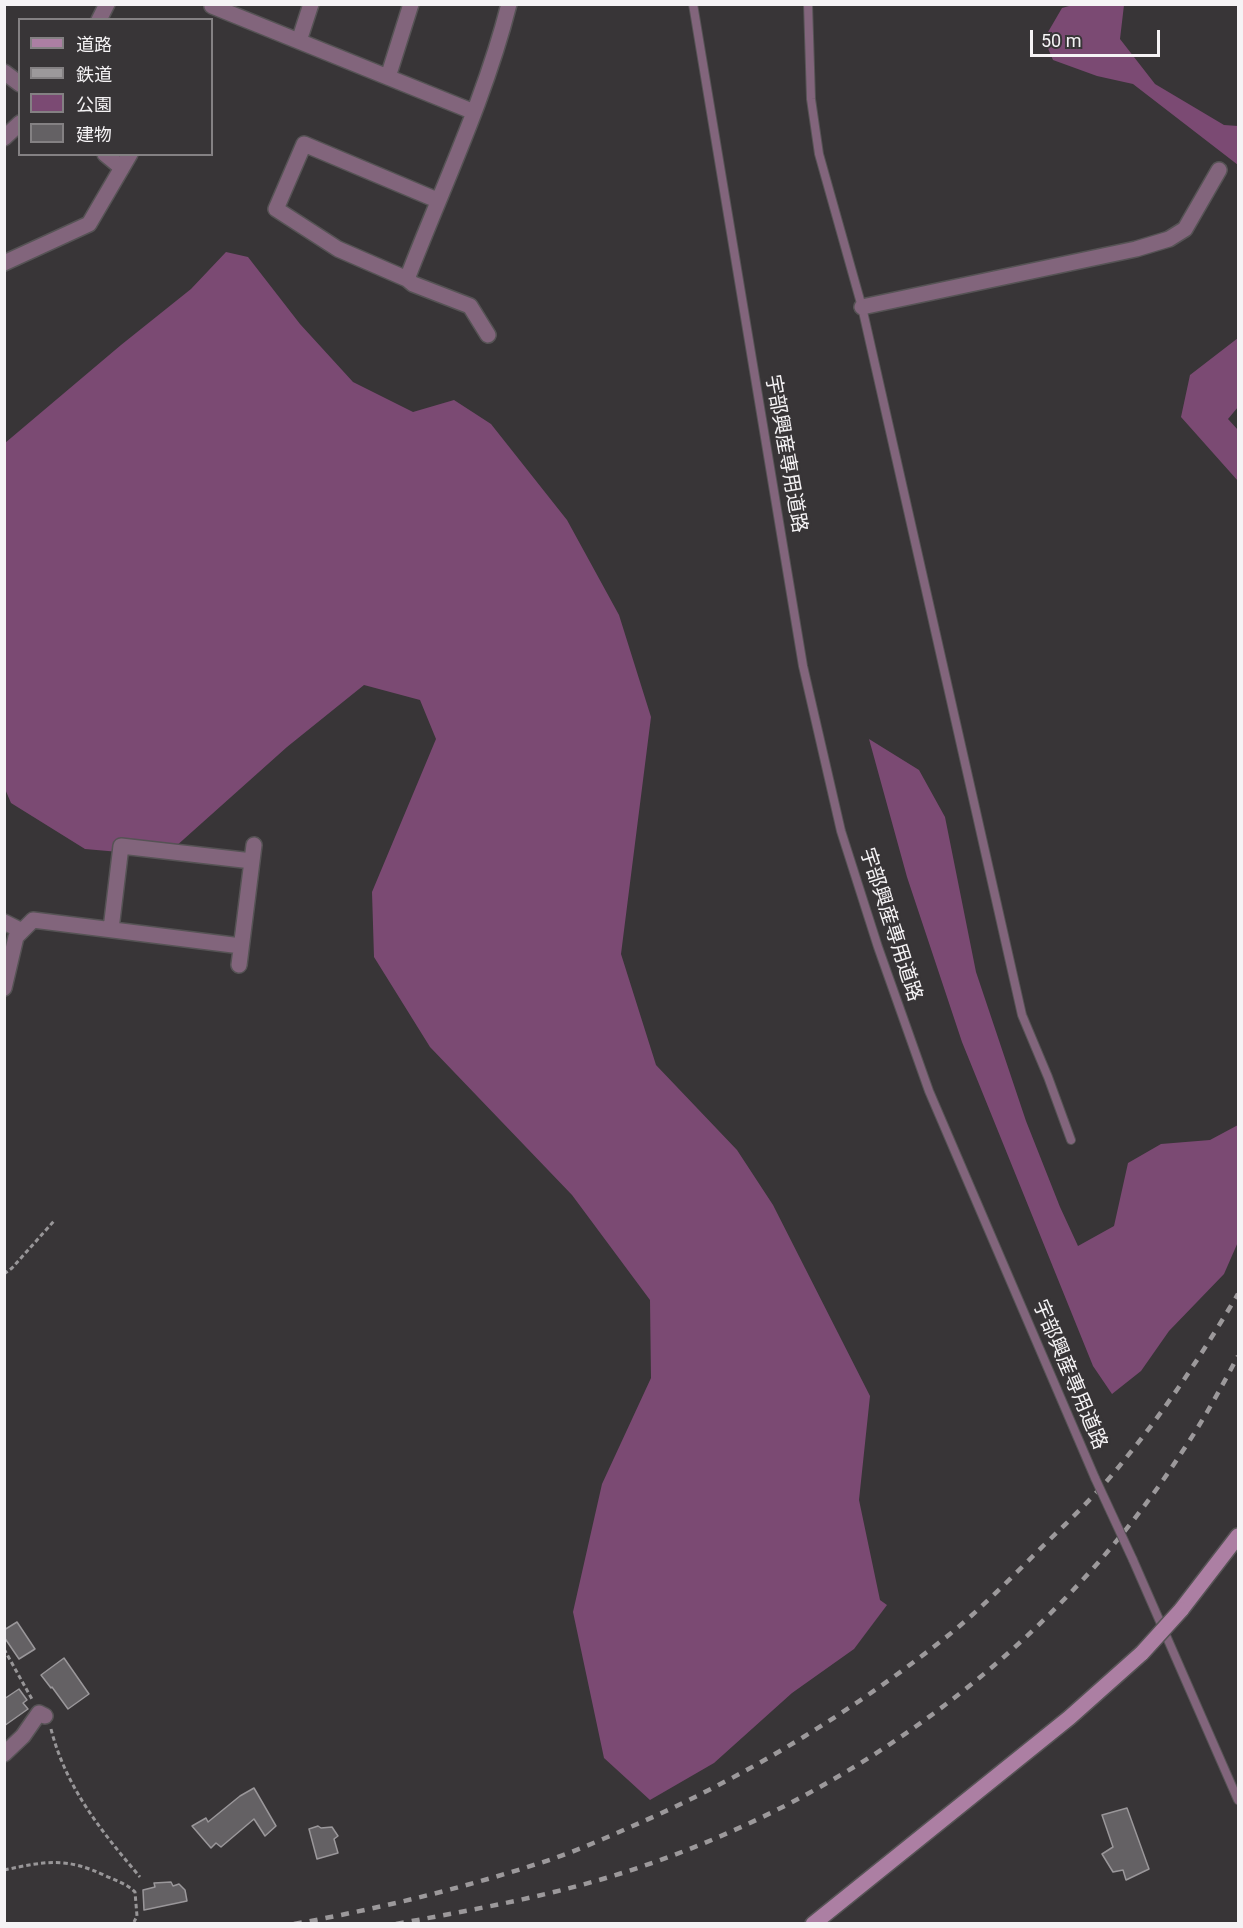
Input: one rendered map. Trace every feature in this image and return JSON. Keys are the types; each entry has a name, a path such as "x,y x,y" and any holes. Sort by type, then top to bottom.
{"street":[{"path":"100,18 107,4"},
{"path":"299,41 311,4"},
{"path":"388,77 411,4"},
{"path":"407,279 474,112 501,37 509,4"},
{"path":"210,10 299,41 474,112"},
{"path":"4,72 18,82"},
{"path":"4,138 18,125"},
{"path":"437,200 304,144 276,209 338,249 407,279 413,284 470,306 488,335"},
{"path":"107,156 122,168"},
{"path":"4,264 89,224 129,156"},
{"path":"862,307 1136,249 1169,239 1185,229 1219,170"},
{"path":"111,929 121,846 253,853 239,965"},
{"path":"4,988 16,937 33,920 241,946"},
{"path":"4,922 22,931"},
{"path":"813,1923 1106,1687 1142,1653 1181,1610 1239,1536"},
{"path":"5,1754 42,1714"}],"lane":[{"name":"宇部興産専用道路","path":"693,4 803,666 841,831 878,947 929,1091 1095,1478 1239,1800"},
{"path":"808,4 811,99 819,154 862,307 1022,1015 1071,1140"}],"path":[{"path":"4,1274 54,1221"},
{"path":"4,1649 51,1728 61,1762 81,1801 140,1877"},
{"path":"4,1870 50,1861 70,1862 91,1869 127,1885 135,1892 138,1916 134,1922 129,1923"}],"green space":[{"path":"1076,4 1124,5 1120,39 1155,84 1224,125 1238,126 1238,165 1133,84 1097,76 1053,60 1044,39 1062,8"},
{"path":"226,252 248,257 300,324 353,382 413,412 454,400 491,424 567,520 619,615 651,717 621,954 656,1065 737,1150 773,1205 870,1396 859,1500 880,1600 887,1605 854,1649 792,1693 714,1763 650,1800 604,1758 573,1612 602,1484 651,1378 650,1300 572,1195 430,1047 374,957 372,892 436,739 420,700 364,685 287,747 165,856 85,849 11,803 5,789 5,443 191,289"},
{"path":"1238,338 1238,407 1228,419 1238,430 1238,481 1181,417 1190,375"},
{"path":"869,739 919,770 945,817 976,972 1026,1121 1078,1246 1114,1226 1128,1163 1161,1144 1210,1140 1238,1125 1238,1242 1224,1274 1169,1331 1141,1371 1112,1394 1093,1366 962,1042 907,877"}],"building":[{"path":"17,1622 35,1649 19,1659 4,1637 4,1630"},
{"path":"64,1658 89,1694 68,1709 41,1675"},
{"path":"19,1689 27,1700 23,1703 28,1709 4,1726 4,1699"},
{"path":"254,1788 276,1826 265,1836 254,1819 221,1847 216,1843 211,1848 192,1826 206,1818 208,1822 240,1796"},
{"path":"1127,1808 1149,1869 1126,1880 1123,1870 1113,1872 1102,1854 1113,1847 1102,1815"},
{"path":"318,1826 332,1827 338,1836 334,1839 338,1853 317,1859 309,1829"},
{"path":"171,1882 173,1886 179,1884 185,1890 187,1901 144,1910 143,1890 155,1887 154,1883"}],"railway":[{"path":"294,1924 449,1890 592,1844 725,1782 841,1713 914,1662 962,1624 1086,1504 1156,1420 1238,1294"},
{"path":"396,1924 536,1896 619,1874 703,1844 784,1806 862,1762 936,1711 1006,1655 1071,1592 1130,1525 1182,1452 1238,1356"}]}
